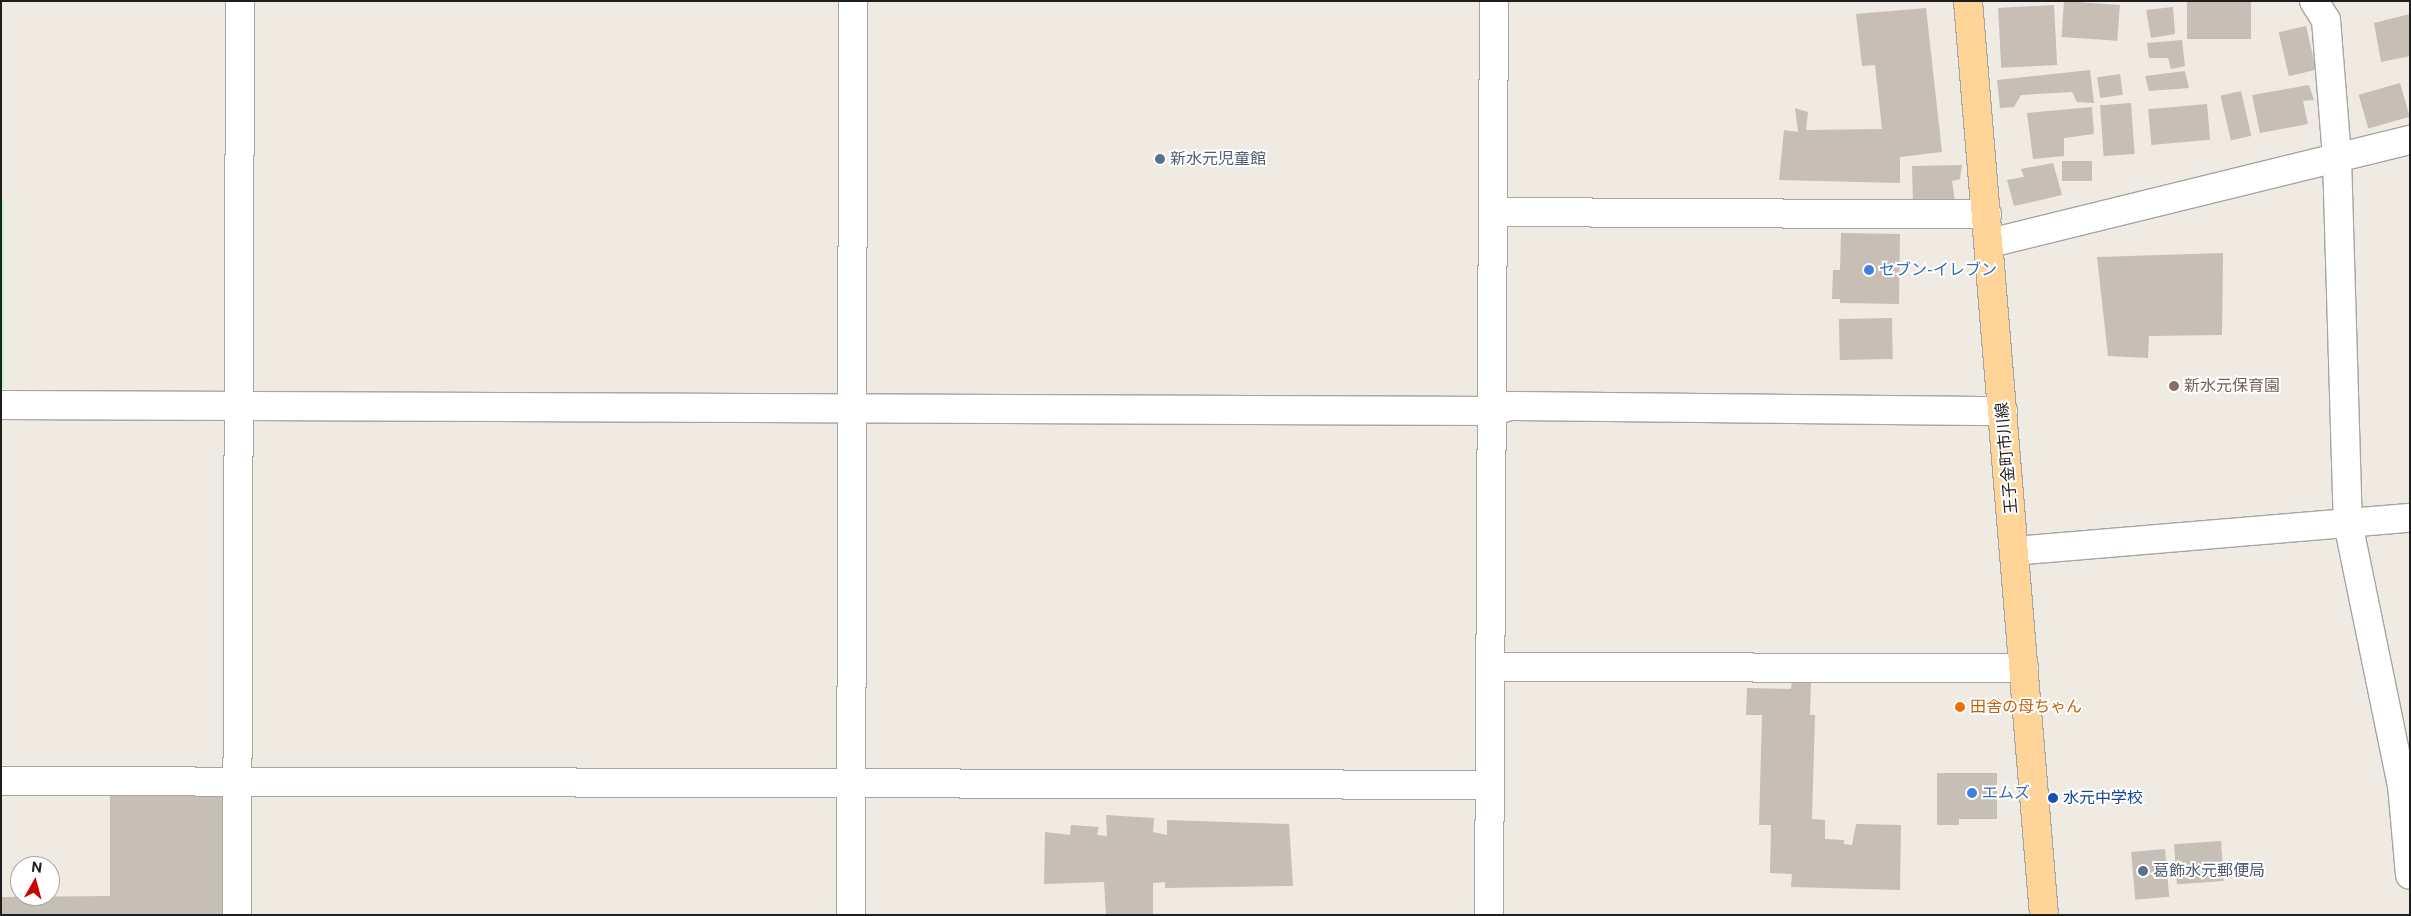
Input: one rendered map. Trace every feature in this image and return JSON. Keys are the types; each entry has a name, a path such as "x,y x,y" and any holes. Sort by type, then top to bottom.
{"main road":[{"name":"王子金町市川線","path":"1968,1 1990,243 2044,915"}],"street":[{"path":"237,915 240,1"},
{"path":"851,915 854,410 853,1"},
{"path":"1489,915 1495,212 1494,1"},
{"path":"2314,1 2326,20 2337,158 2348,523 2402,785 2410,875"},
{"path":"1990,243 2410,140"},
{"path":"1495,212 1987,215"},
{"path":"1,405 854,410 1493,411 1510,406 2003,411"},
{"path":"2014,551 2410,518"},
{"path":"1491,667 2024,668"},
{"path":"1,781 1490,785"}],"green space":[{"path":"1,199 4,199 4,388 1,388"}],"building":[{"path":"2064,1 2120,5 2117,41 2061,37"},
{"path":"2187,1 2251,1 2251,39 2187,39"},
{"path":"2054,5 2057,65 2001,68 1998,8"},
{"path":"2173,7 2175,34 2151,38 2146,10"},
{"path":"1926,8 1942,152 1900,157 1900,183 1779,180 1784,130 1798,132 1795,108 1808,112 1806,130 1882,129 1875,65 1862,66 1856,14"},
{"path":"2410,14 2410,56 2381,62 2374,23"},
{"path":"2306,26 2316,70 2289,76 2279,32"},
{"path":"2182,40 2185,66 2171,69 2168,58 2149,58 2147,43"},
{"path":"2090,70 2094,103 2077,102 2072,92 2021,95 2014,107 2000,108 1997,80"},
{"path":"2185,71 2189,88 2149,91 2145,76"},
{"path":"2120,74 2123,95 2100,98 2097,77"},
{"path":"2400,83 2410,117 2368,128 2359,95"},
{"path":"2309,85 2314,100 2303,101 2308,124 2260,133 2252,95"},
{"path":"2241,91 2251,136 2231,141 2221,96"},
{"path":"2131,103 2135,154 2104,156 2100,105"},
{"path":"2207,104 2210,140 2151,145 2148,109"},
{"path":"2092,107 2094,134 2064,138 2064,156 2033,159 2027,113"},
{"path":"2062,161 2092,161 2092,181 2062,181"},
{"path":"2053,163 2062,195 2014,206 2007,180 2024,177 2021,169"},
{"path":"1962,165 1960,179 1952,181 1955,202 1913,205 1912,166"},
{"path":"1841,233 1900,234 1899,304 1840,303 1840,299 1832,299 1833,270 1840,270"},
{"path":"2223,253 2222,335 2149,336 2148,358 2108,356 2097,257"},
{"path":"1892,318 1893,359 1840,360 1839,319"},
{"path":"1792,681 1811,682 1810,715 1815,715 1812,819 1825,820 1825,839 1844,840 1844,844 1852,845 1856,824 1901,825 1900,890 1791,887 1792,874 1770,873 1771,825 1759,825 1762,715 1746,715 1747,688 1791,689"},
{"path":"1937,773 1997,773 1997,819 1959,819 1959,825 1937,825"},
{"path":"110,794 223,794 223,915 1,915 1,897 10,897 10,906 60,906 60,896 110,896"},
{"path":"1106,815 1154,818 1153,832 1167,835 1167,820 1289,824 1293,886 1165,888 1165,882 1153,883 1153,915 1106,915 1104,882 1044,884 1045,832 1070,835 1071,825 1099,827 1097,835 1107,836"},
{"path":"2221,841 2224,881 2177,884 2174,844"},
{"path":"2165,849 2169,897 2135,900 2131,852"}],"place":[{"name":"新水元児童館","path":"1160,159"},
{"name":"セブン-イレブン","path":"1869,270"},
{"name":"新水元保育園","path":"2174,386"},
{"name":"田舎の母ちゃん","path":"1960,707"},
{"name":"エムズ","path":"1972,793"},
{"name":"水元中学校","path":"2053,798"},
{"name":"葛飾水元郵便局","path":"2143,871"}]}
